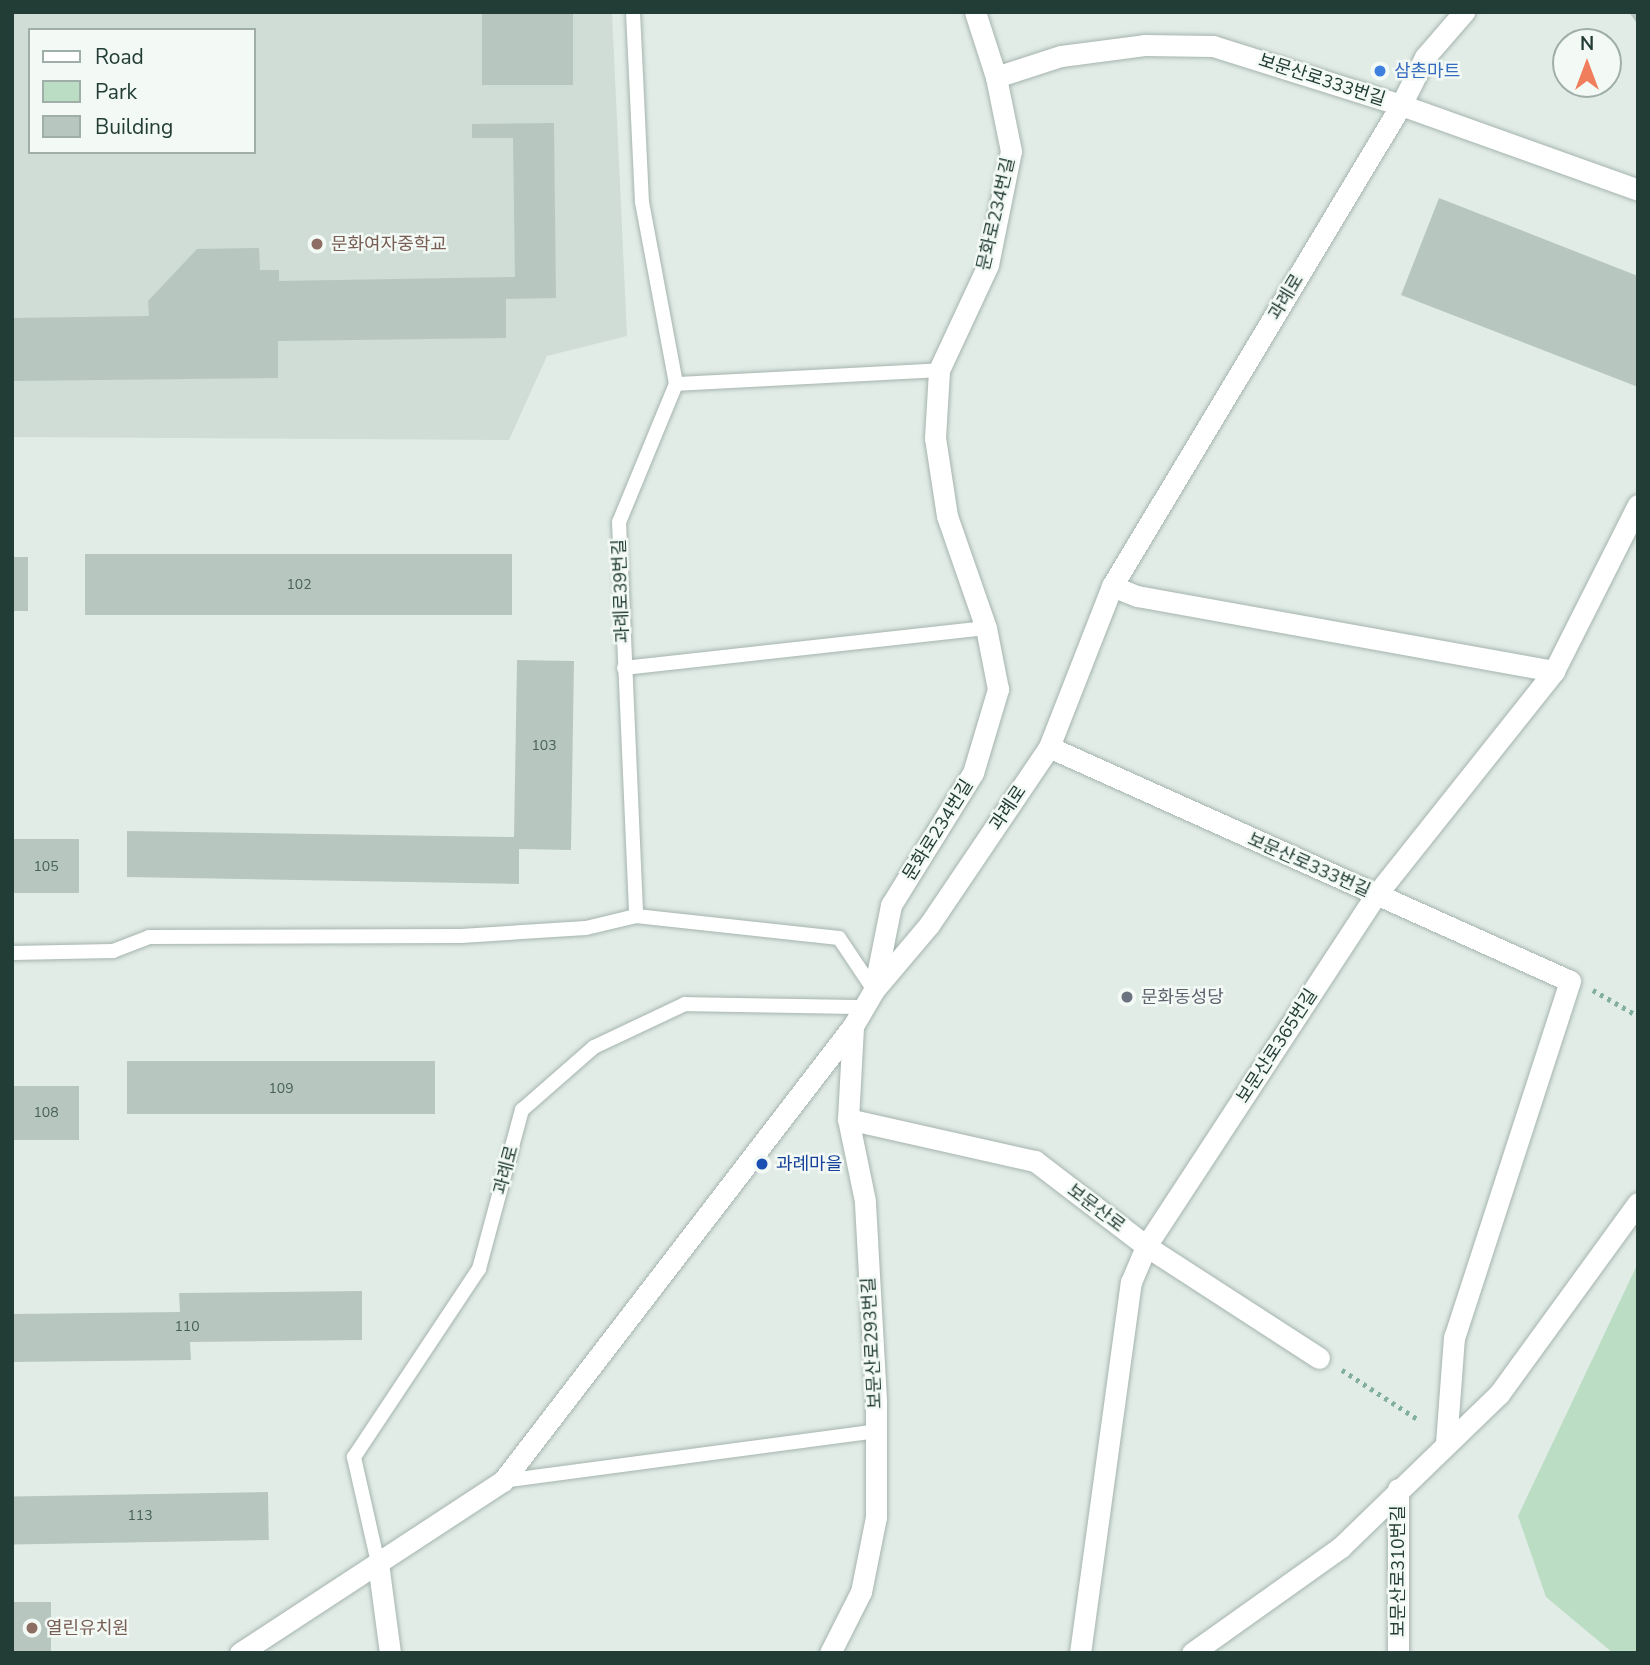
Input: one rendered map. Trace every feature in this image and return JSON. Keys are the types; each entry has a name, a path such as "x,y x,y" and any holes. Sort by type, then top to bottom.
{"street":[{"name":"문화로234번길","path":"864,1008 891,905 973,774 998,689 986,628 947,516 935,438 939,370 988,265 1011,151 996,77 975,12"},
{"name":"과례로","path":"240,1653 503,1481 929,925 1049,747 1112,586 1401,106 1425,57 1464,12"},
{"name":"보문산로333번길","path":"996,77 1061,56 1144,45 1213,46 1401,106 1638,190"},
{"name":"보문산로365번길","path":"1080,1653 1131,1282 1146,1246 1376,895 1554,671 1638,505"},
{"path":"1112,586 1137,596 1554,671"},
{"name":"보문산로333번길","path":"1049,747 1570,981 1454,1337 1446,1443"},
{"name":"보문산로293번길","path":"830,1653 863,1580 876,1517 876,1431 865,1201 848,1119 864,1008"},
{"name":"보문산로","path":"848,1119 1035,1161 1146,1246 1328,1362"},
{"path":"1192,1653 1340,1547 1499,1394 1638,1203"},
{"name":"보문산로310번길","path":"1398,1489 1398,1653"},
{"path":"378,1563 390,1653"}],"lane":[{"path":"633,12 642,202 676,384 939,370"},
{"name":"과례로39번길","path":"636,916 619,522 676,384"},
{"path":"624,668 986,628"},
{"path":"12,953 113,951 149,937 461,936 586,928 636,916 839,937 864,1008"},
{"name":"과례로","path":"378,1563 354,1457 479,1269 522,1110 594,1047 685,1004 864,1008"},
{"name":"과례로","path":"503,1481 876,1431"}],"path":[{"path":"1594,990 1638,1016"},
{"path":"1328,1362 1402,1405"}],"shaded area":[{"name":"문화여자중학교","path":"12,12 612,12 627,336 547,356 509,440 12,437"}],"green space":[{"path":"1638,1263 1638,1653 1613,1653 1546,1597 1518,1516"}],"building":[{"path":"482,12 573,12 573,85 482,85"},
{"path":"1629,12 1638,12 1638,25"},
{"path":"554,123 556,298 506,299 506,338 278,341 278,378 12,381 12,318 149,316 148,301 197,249 259,248 260,270 279,270 279,281 515,277 513,138 472,138 472,124"},
{"path":"1439,198 1638,276 1638,387 1401,295"},
{"path":"85,554 512,554 512,615 85,615"},
{"path":"12,557 28,557 28,611 12,611"},
{"path":"517,660 574,661 571,850 519,849 519,884 127,877 127,831 514,837"},
{"path":"12,839 79,839 79,893 12,893"},
{"path":"127,1061 435,1061 435,1114 127,1114"},
{"path":"12,1086 79,1086 79,1140 12,1140"},
{"path":"362,1291 362,1340 190,1342 191,1360 12,1362 12,1314 180,1312 179,1293"},
{"path":"268,1492 269,1540 13,1544 12,1496"},
{"name":"열린유치원","path":"12,1602 51,1602 51,1653 12,1653"}],"place":[{"name":"삼촌마트","path":"1380,71"},
{"name":"문화여자중학교","path":"317,244"},
{"name":"문화동성당","path":"1127,997"},
{"name":"과례마을","path":"762,1164"},
{"name":"열린유치원","path":"32,1628"}]}
